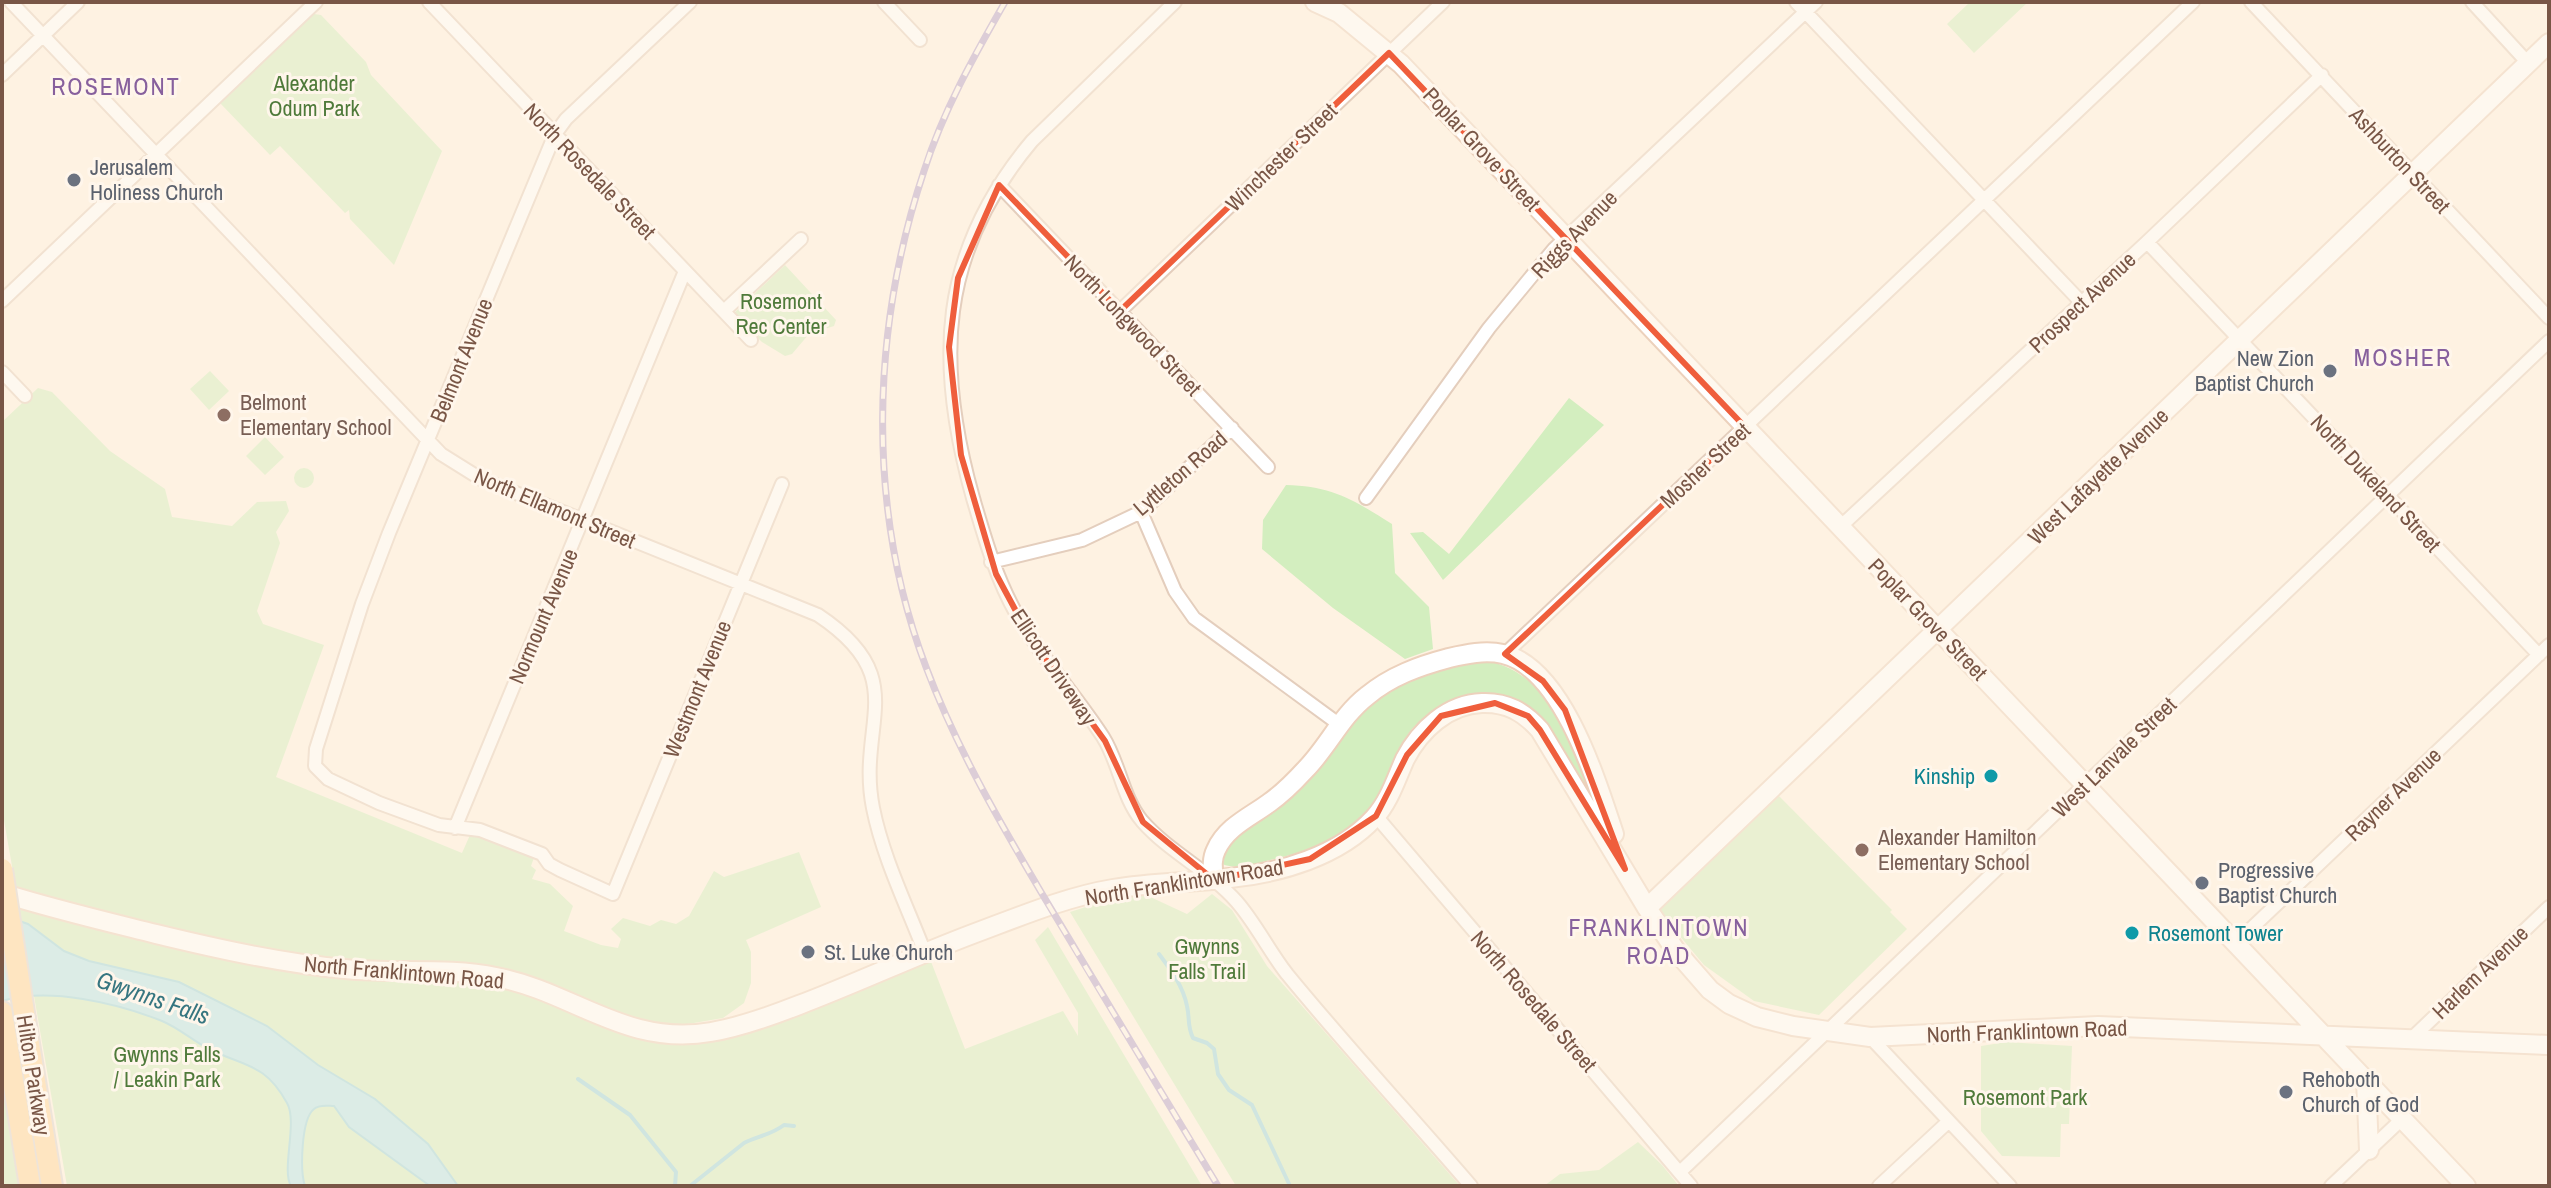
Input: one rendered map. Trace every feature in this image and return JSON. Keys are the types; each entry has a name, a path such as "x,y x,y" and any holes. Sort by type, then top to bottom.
{"main road":[{"name":"Hilton Parkway","path":"2,869 52,1186"},
{"name":"Hilton Parkway","path":"3,1018 30,1186"}],"street":[{"name":"North Ellamont Street","path":"11,2 441,454 481,479 818,615 848,638 868,666 876,703 870,781 877,826 925,953"},
{"path":"2,75 78,2"},
{"path":"2,301 316,2"},
{"name":"North Rosedale Street","path":"429,2 751,340"},
{"name":"Belmont Avenue","path":"455,828 379,803 328,779 315,766 316,749 362,604 555,134 566,119 690,2"},
{"path":"884,2 920,40"},
{"name":"Ellicott Driveway","path":"1175,2 1032,141 999,185 974,233 958,278 949,347 953,413 961,455 991,562 1031,639 1105,741 1132,808 1157,836 1237,902 1297,986 1471,1186"},
{"name":"Poplar Grove Street","path":"1315,2 1336,7 1389,53 2466,1186"},
{"name":"Winchester Street","path":"1120,311 1443,2"},
{"name":"Riggs Avenue","path":"1366,498 1489,328 1566,238 1801,7 1816,2"},
{"name":"Mosher Street","path":"1505,654 2193,2"},
{"name":"Ashburton Street","path":"2251,2 2549,318"},
{"path":"2472,2 2528,63"},
{"path":"1801,7 2081,302"},
{"name":"West Lafayette Avenue","path":"1647,908 2549,43"},
{"name":"Prospect Avenue","path":"1840,527 2322,75"},
{"name":"North Longwood Street","path":"999,185 1268,467"},
{"path":"724,311 801,239"},
{"name":"North Dukeland Street","path":"2147,242 2539,655"},
{"name":"Normount Avenue","path":"455,828 685,271"},
{"name":"West Lanvale Street","path":"1680,1172 2549,341"},
{"path":"2,372 25,396"},
{"name":"Lyttleton Road","path":"991,562 1082,540 1141,512 1232,428"},
{"name":"Westmont Avenue","path":"455,828 480,830 542,854 549,864 613,894 782,484"},
{"path":"1141,512 1175,591 1194,618 1340,725"},
{"name":"Rayner Avenue","path":"2236,943 2549,645"},
{"path":"1214,880 1212,861 1215,851 1231,829 1281,794 1307,769 1340,725 1368,695 1403,672 1470,653 1505,654"},
{"name":"North Franklintown Road","path":"1505,654 1525,665 1543,681 1565,710 1602,800 1625,869"},
{"name":"North Franklintown Road","path":"2,893 195,943 299,963 346,969 497,977 646,1032 671,1036 715,1032 768,1016 1035,912 1108,889 1245,877 1310,859 1349,839 1376,816 1407,755 1429,727 1459,707 1495,703 1513,707 1528,716 1540,730 1647,908 1693,973 1729,1004 1757,1017 1826,1032 1870,1037 2064,1026 2549,1045"},
{"name":"North Rosedale Street","path":"1376,816 1691,1186"},
{"name":"Harlem Avenue","path":"2412,1038 2549,907"},
{"path":"1870,1037 2010,1186"},
{"path":"2366,1080 2369,1150"},
{"path":"2331,1186 2402,1119"},
{"path":"1879,1186 1949,1121"}],"highlighted area":[{"path":"1389,53 1745,427 1505,654 1543,681 1565,710 1625,869 1540,730 1528,716 1495,703 1441,716 1407,755 1376,816 1310,859 1214,880 1143,822 1105,741 1031,639 996,574 961,455 949,347 958,278 999,185 1120,311"}],"green space":[{"path":"1970,2 2028,2 1974,53 1947,24"},
{"name":"Alexander Odum Park","path":"314,14 321,15 366,62 371,75 442,151 394,265 350,219 349,210 345,213 280,146 270,155 220,103"},
{"name":"Rosemont Rec Center","path":"785,265 836,320 834,326 809,334 792,354 785,356 762,342 733,314"},
{"path":"210,371 229,391 209,410 190,389"},
{"path":"38,388 52,392 110,451 165,489 172,517 232,526 257,502 286,501 289,511 276,532 280,543 257,611 263,624 324,645 276,777 462,853 474,826 536,852 531,866 536,870 532,879 550,884 573,906 564,931 601,945 618,948 621,939 611,929 623,918 650,926 661,920 676,924 689,916 714,871 724,877 799,852 821,907 746,940 751,952 751,983 744,1003 723,1018 682,1025 646,1023 532,978 493,967 370,963 278,952 154,925 16,889 2,809 2,422"},
{"path":"1569,398 1604,425 1443,580 1410,533 1423,532 1449,554"},
{"path":"265,437 284,457 265,475 246,456"},
{"path":"300,468 308,468 314,478 308,488 300,488 294,482 294,474"},
{"path":"1286,485 1330,491 1392,524 1395,573 1429,607 1433,649 1405,659 1333,608 1262,549 1263,520"},
{"path":"1479,660 1504,666 1524,677 1541,694 1567,735 1595,805 1531,712 1447,703 1412,729 1375,800 1355,823 1328,840 1285,857 1246,866 1222,864 1220,855 1228,843 1358,712 1379,695 1417,674"},
{"path":"1777,794 1907,929 1819,1015 1754,1001 1704,965 1659,911"},
{"name":"Gwynns Falls Trail","path":"1212,894 1232,910 1267,966 1460,1186 1236,1186 1070,912 1111,899 1146,895 1187,914"},
{"name":"Gwynns Falls / Leakin Park","path":"18,904 376,979 492,983 615,1032 647,1040 681,1043 930,959 965,1049 1063,1011 1078,1036 1078,1013 1035,940 1048,927 1202,1186 67,1186"},
{"name":"Rosemont Park","path":"2007,1042 2072,1046 2069,1124 2061,1124 2060,1157 2002,1156 1981,1131 1981,1046"},
{"path":"2,1065 21,1186 2,1186"},
{"path":"1638,1142 1679,1186 1544,1186 1560,1174 1599,1170"}],"water":[{"name":"Gwynns Falls","path":"2,915 28,924 64,951 89,961 179,982 267,1026 318,1065 375,1099 428,1144 458,1186 430,1186 349,1127 334,1106 318,1106 306,1123 304,1134 302,1158 305,1186 291,1186 288,1179 290,1111 271,1080 168,1024 125,1008 61,996 2,1001"}],"waterway":[{"path":"1159,954 1183,992 1193,1038 1214,1049 1218,1074 1229,1090 1252,1105 1290,1186"},
{"path":"578,1079 630,1115 676,1172 675,1186"},
{"path":"690,1186 744,1143 784,1125 794,1126"}],"railway":[{"path":"1005,2 940,127 906,231 886,356 883,419 885,483 893,545 907,607 926,667 964,754 1041,892 1218,1186"}],"place":[{"name":"Jerusalem Holiness Church","path":"74,180"},
{"name":"New Zion Baptist Church","path":"2330,371"},
{"name":"Belmont Elementary School","path":"224,415"},
{"name":"Kinship","path":"1991,776"},
{"name":"Alexander Hamilton Elementary School","path":"1862,850"},
{"name":"Progressive Baptist Church","path":"2202,883"},
{"name":"Rosemont Tower","path":"2132,933"},
{"name":"St. Luke Church","path":"808,952"},
{"name":"Rehoboth Church of God","path":"2286,1092"}],"district":[{"name":"ROSEMONT","path":"116,87"},
{"name":"MOSHER","path":"2403,358"},
{"name":"FRANKLINTOWN ROAD","path":"1659,942"}]}
